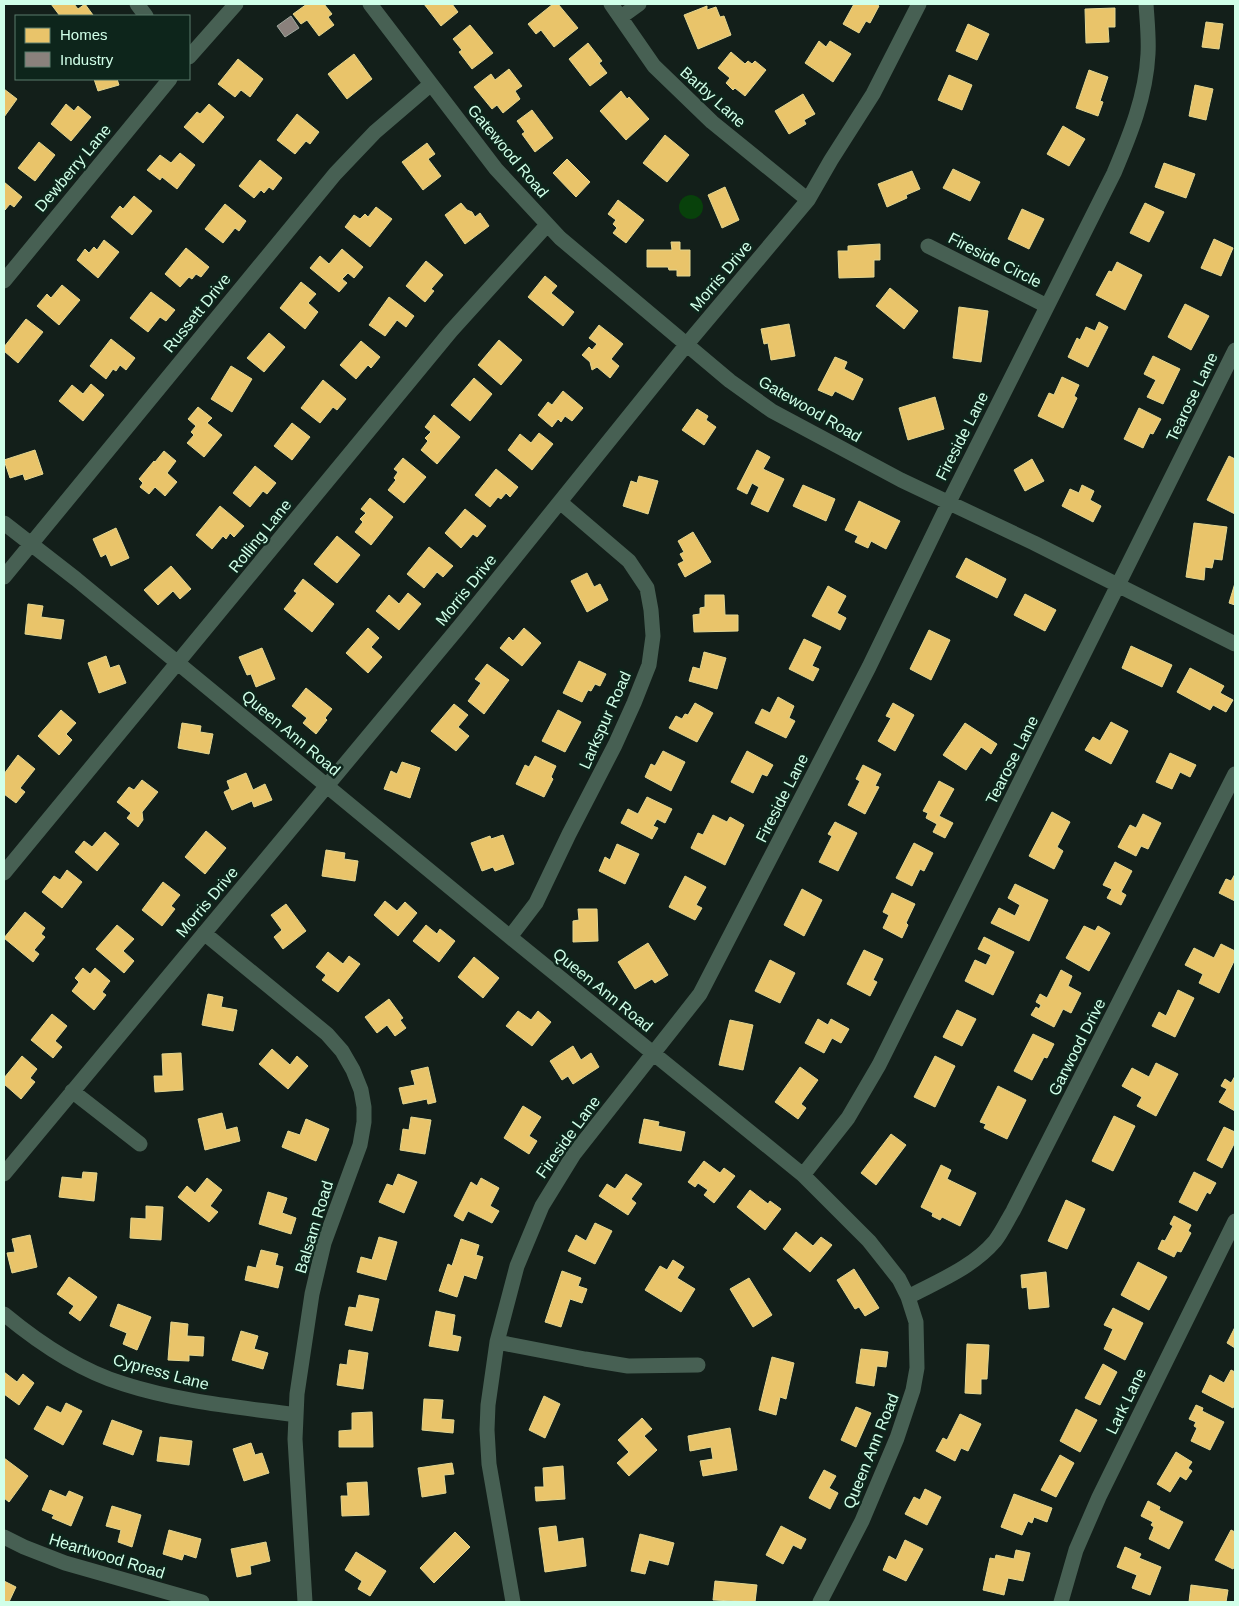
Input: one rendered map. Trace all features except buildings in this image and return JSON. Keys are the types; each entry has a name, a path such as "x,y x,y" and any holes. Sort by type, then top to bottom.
{"street":[{"path":"137,4 145,15"},
{"path":"190,56 236,4"},
{"name":"Gatewood Road","path":"370,4 496,169 547,224 567,244 730,381 772,411 901,480 1119,585 1235,644"},
{"name":"Barby Lane","path":"611,4 654,66 712,122 808,200"},
{"path":"621,18 639,4"},
{"name":"Morris Drive","path":"4,1174 460,627 687,344 808,200 873,94 919,4"},
{"name":"Fireside Lane","path":"512,1602 489,1464 488,1405 497,1342 517,1266 542,1206 574,1154 700,994 869,667 949,502 1114,173 1134,123 1144,84 1148,54 1146,4"},
{"name":"Dewberry Lane","path":"4,281 169,80"},
{"name":"Russett Drive","path":"4,577 334,174 375,132 431,84"},
{"name":"Rolling Lane","path":"4,873 452,331 547,224"},
{"name":"Fireside Circle","path":"928,246 1047,306"},
{"name":"Tearose Lane","path":"803,1175 848,1118 879,1065 1235,350"},
{"name":"Larkspur Road","path":"510,937 536,903 615,745 634,703 648,665 653,636 647,588 630,561 560,502"},
{"name":"Queen Ann Road","path":"4,523 76,579 510,937 803,1175 869,1241 899,1278 908,1297 916,1322 917,1368 914,1390 898,1438 862,1521 820,1602"},
{"name":"Garwood Drive","path":"908,1297 975,1261 995,1241 1009,1219 1235,774"},
{"name":"Balsam Road","path":"204,933 327,1034 342,1051 353,1070 361,1090 364,1107 364,1122 360,1145 324,1243 312,1294 297,1394 295,1440 305,1602"},
{"path":"72,1091 140,1144"},
{"name":"Lark Lane","path":"1061,1602 1076,1550 1099,1497 1235,1221"},
{"name":"Cypress Lane","path":"4,1314 62,1355 92,1371 124,1384 188,1400 296,1415"},
{"path":"497,1342 628,1366 698,1365"},
{"name":"Heartwood Road","path":"4,1537 65,1563 202,1602"}],"shaded area":[{"path":"691,195 696,196 702,202 702,212 696,218 691,219 686,218 680,212 679,207 680,202 686,196"}]}
